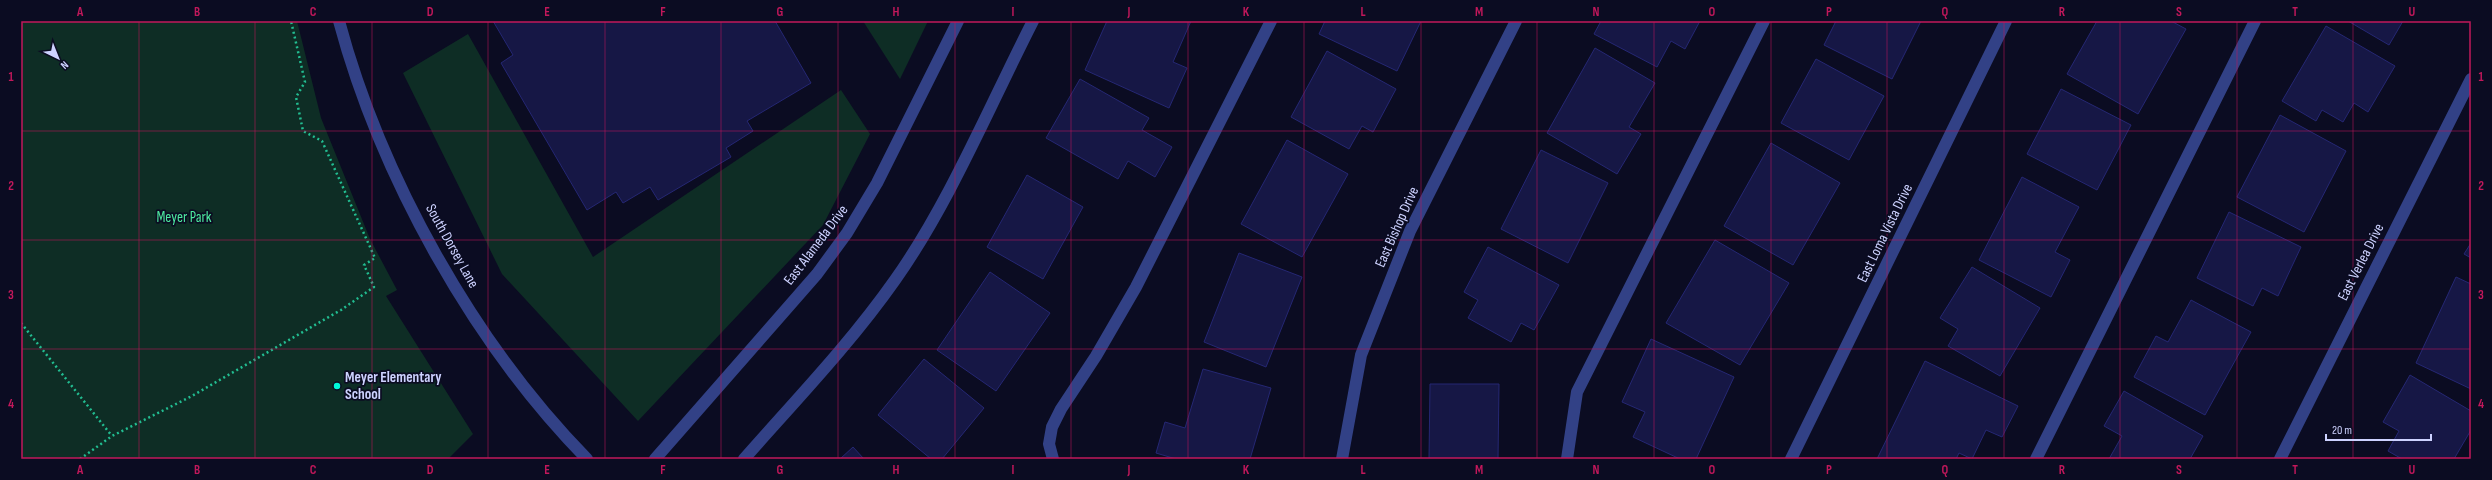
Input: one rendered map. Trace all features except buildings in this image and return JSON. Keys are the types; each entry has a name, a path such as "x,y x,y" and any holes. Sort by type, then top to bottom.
{"street":[{"name":"South Dorsey Lane","path":"339,21 352,67 387,153 443,266 481,326 518,378 587,459"},
{"name":"East Alameda Drive","path":"655,459 817,274 847,234 877,183 958,21"},
{"path":"744,459 851,337 910,257 952,181 1032,21"},
{"path":"1053,459 1050,444 1052,426 1112,331 1136,287 1271,21"},
{"name":"East Bishop Drive","path":"1342,459 1361,355 1404,246 1516,21"},
{"path":"1567,459 1577,392 1764,21"},
{"name":"East Loma Vista Drive","path":"1791,459 2006,21"},
{"path":"2036,459 2255,21"},
{"name":"East Verlea Drive","path":"2280,459 2471,79"}],"path":[{"path":"80,459 112,436 192,396 341,310 374,287 364,265 375,258 322,141 304,131 296,97 305,82 291,21"},
{"path":"21,323 112,436"}],"green space":[{"name":"Meyer Park","path":"21,21 297,21 321,118 370,239 397,290 386,296 473,434 448,459 21,459"},
{"path":"863,21 928,21 900,79"},
{"path":"468,34 593,257 841,90 870,134 823,225 638,421 502,274 403,73"}],"place":[{"name":"Meyer Elementary School","path":"337,386"}]}
